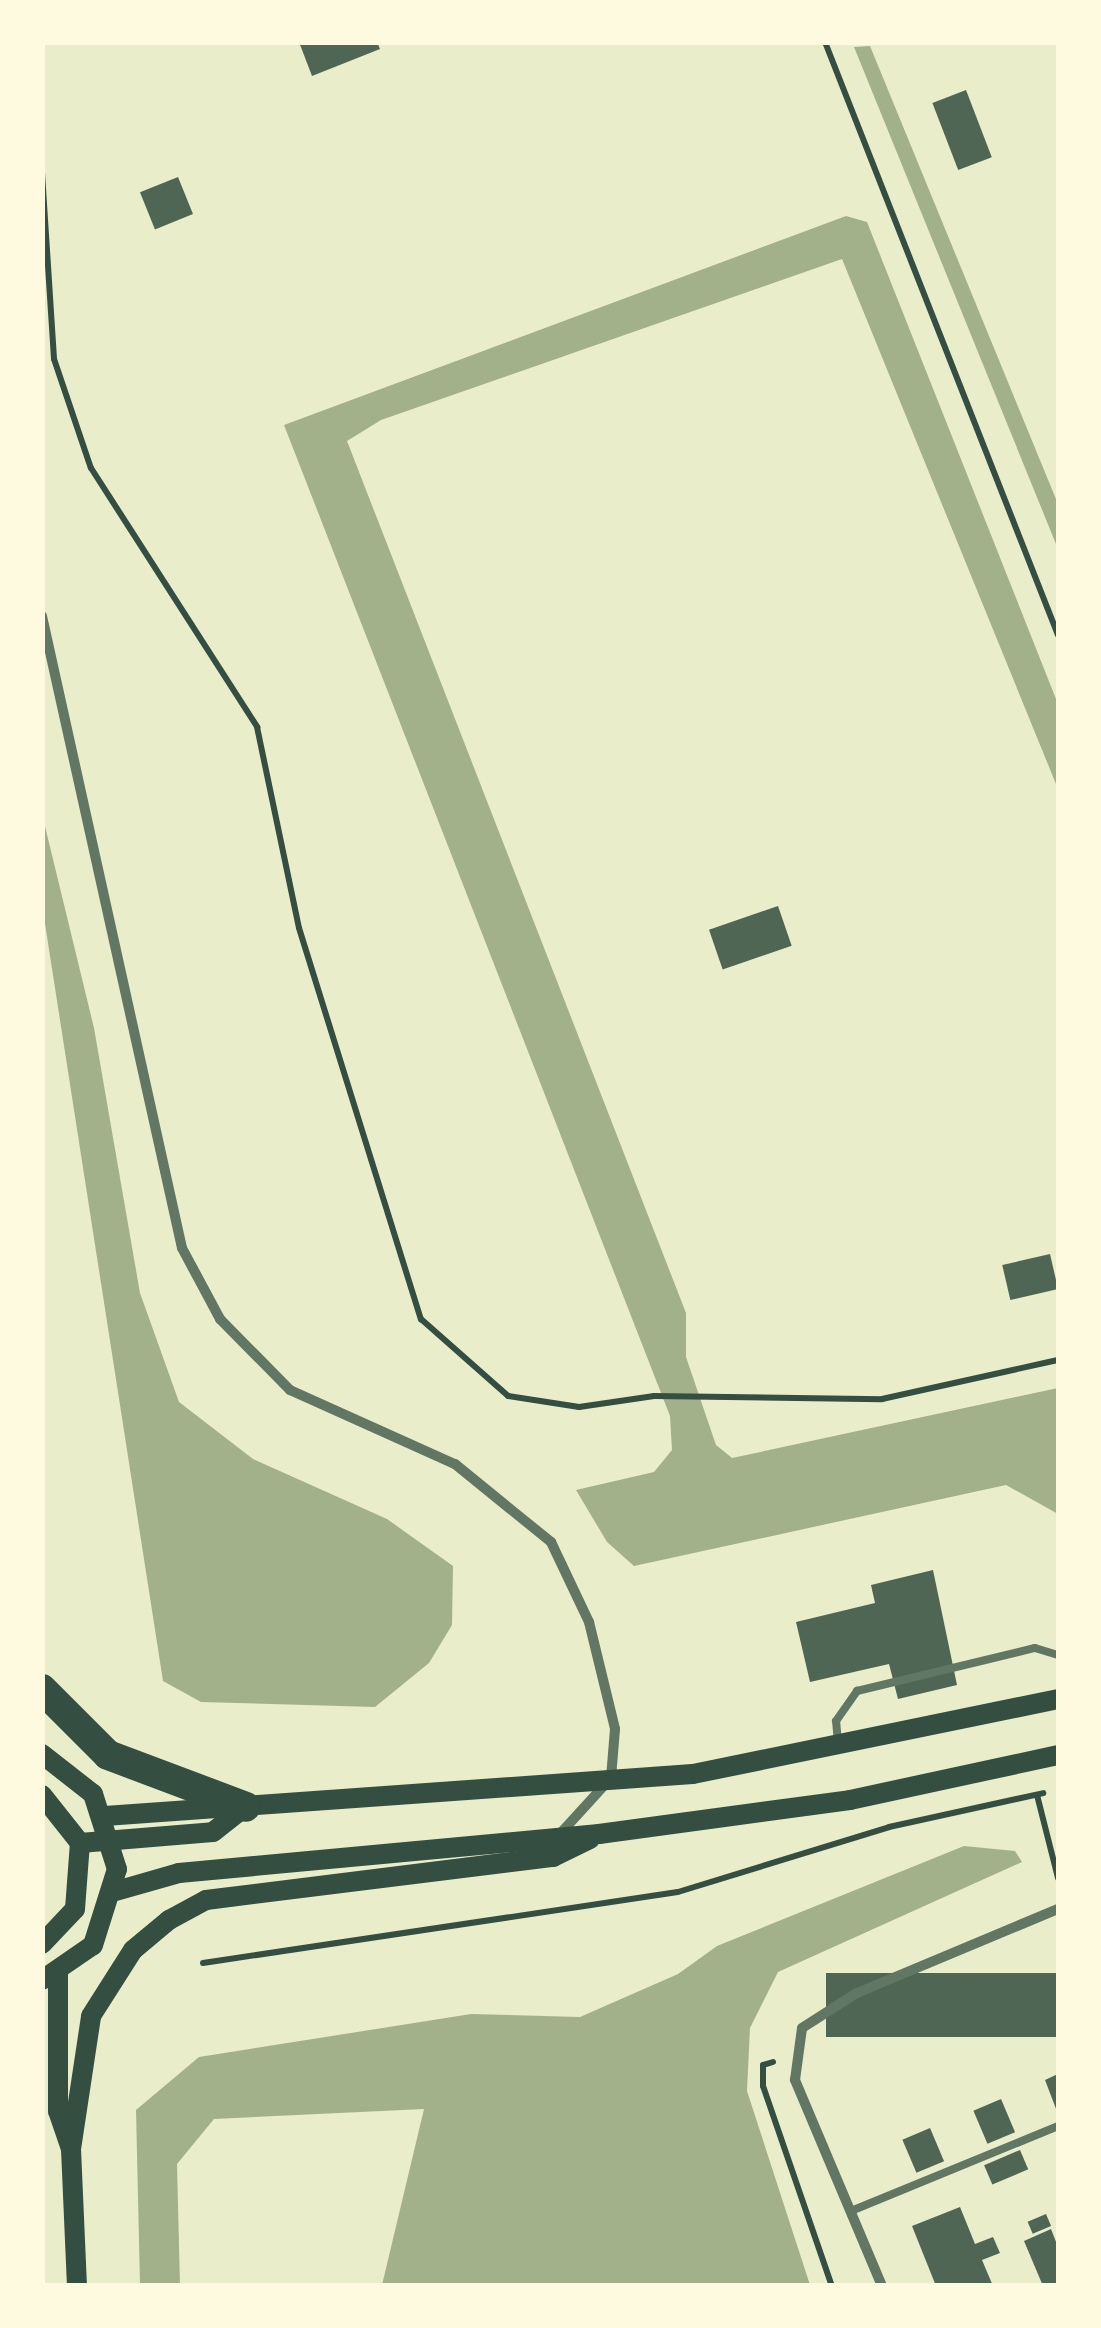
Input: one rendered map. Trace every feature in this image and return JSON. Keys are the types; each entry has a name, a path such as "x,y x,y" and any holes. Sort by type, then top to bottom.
{"highway":[{"path":"42,1689 108,1755 246,1807"}],"main road":[{"path":"105,1816 611,1778 839,1748 1058,1699"},
{"path":"42,1754 76,1775 105,1816 112,1843 116,1891 93,1945 50,1976 58,2111 71,2149"},
{"path":"116,1891 179,1873 600,1834 850,1800 1058,1755"},
{"path":"42,1796 80,1843 75,1909 42,1944"},
{"path":"80,1843 213,1832 246,1807"},
{"path":"76,2286 71,2149 91,2016 134,1950 170,1920 206,1900 554,1857 600,1834"}],"street":[{"path":"42,616 174,1219 196,1278 220,1319 290,1390 455,1464 550,1542 589,1622 614,1728 611,1778 557,1837"},
{"path":"882,2286 795,2080 794,2055 802,2028 826,2008 1058,1909"}],"lane":[{"path":"839,1748 836,1721 857,1691 1034,1648 1058,1654"},
{"path":"851,2211 1058,2126"}],"path":[{"path":"824,42 1058,635"},
{"path":"42,173 54,359 92,468 257,727 304,946 421,1319 508,1396 579,1408 654,1396 882,1400 1058,1360"},
{"path":"204,1963 678,1892 889,1826 1037,1795 1058,1878"},
{"path":"794,2055 763,2065 762,2086 832,2286"}],"shaded area":[{"path":"870,46 1058,504 1058,549 854,47"},
{"path":"846,216 867,222 1058,704 1058,789 842,259 381,420 347,441 686,1313 686,1357 716,1445 732,1458 1058,1388 1058,1514 1006,1485 634,1566 607,1542 576,1490 654,1472 672,1450 670,1416 284,425"},
{"path":"43,818 94,1028 140,1293 179,1402 253,1459 387,1519 453,1566 452,1625 429,1663 375,1707 201,1702 163,1681 43,911"},
{"path":"964,1846 1015,1851 1022,1862 778,1972 750,2028 747,2091 810,2285 382,2285 424,2109 214,2119 177,2164 180,2285 140,2285 136,2110 199,2057 471,2014 580,2017 678,1974 717,1946"}],"building":[{"path":"299,42 377,42 380,49 312,76"},
{"path":"966,90 992,157 958,170 932,103"},
{"path":"178,177 193,214 155,229 140,192"},
{"path":"778,906 792,946 723,969 709,930"},
{"path":"1050,1254 1058,1289 1010,1300 1002,1265"},
{"path":"933,1570 957,1685 898,1699 889,1664 810,1682 796,1622 875,1603 871,1585"},
{"path":"826,1973 1058,1973 1058,2037 826,2037"},
{"path":"1058,2074 1058,2114 1045,2080"},
{"path":"1001,2099 1015,2132 987,2144 973,2111"},
{"path":"930,2128 944,2161 916,2173 902,2140"},
{"path":"1020,2150 1028,2169 992,2185 984,2165"},
{"path":"960,2207 975,2244 993,2237 1000,2253 982,2260 993,2286 936,2286 912,2226"},
{"path":"1046,2214 1051,2226 1033,2234 1028,2222"},
{"path":"1051,2229 1058,2247 1058,2286 1043,2286 1024,2241"}]}
